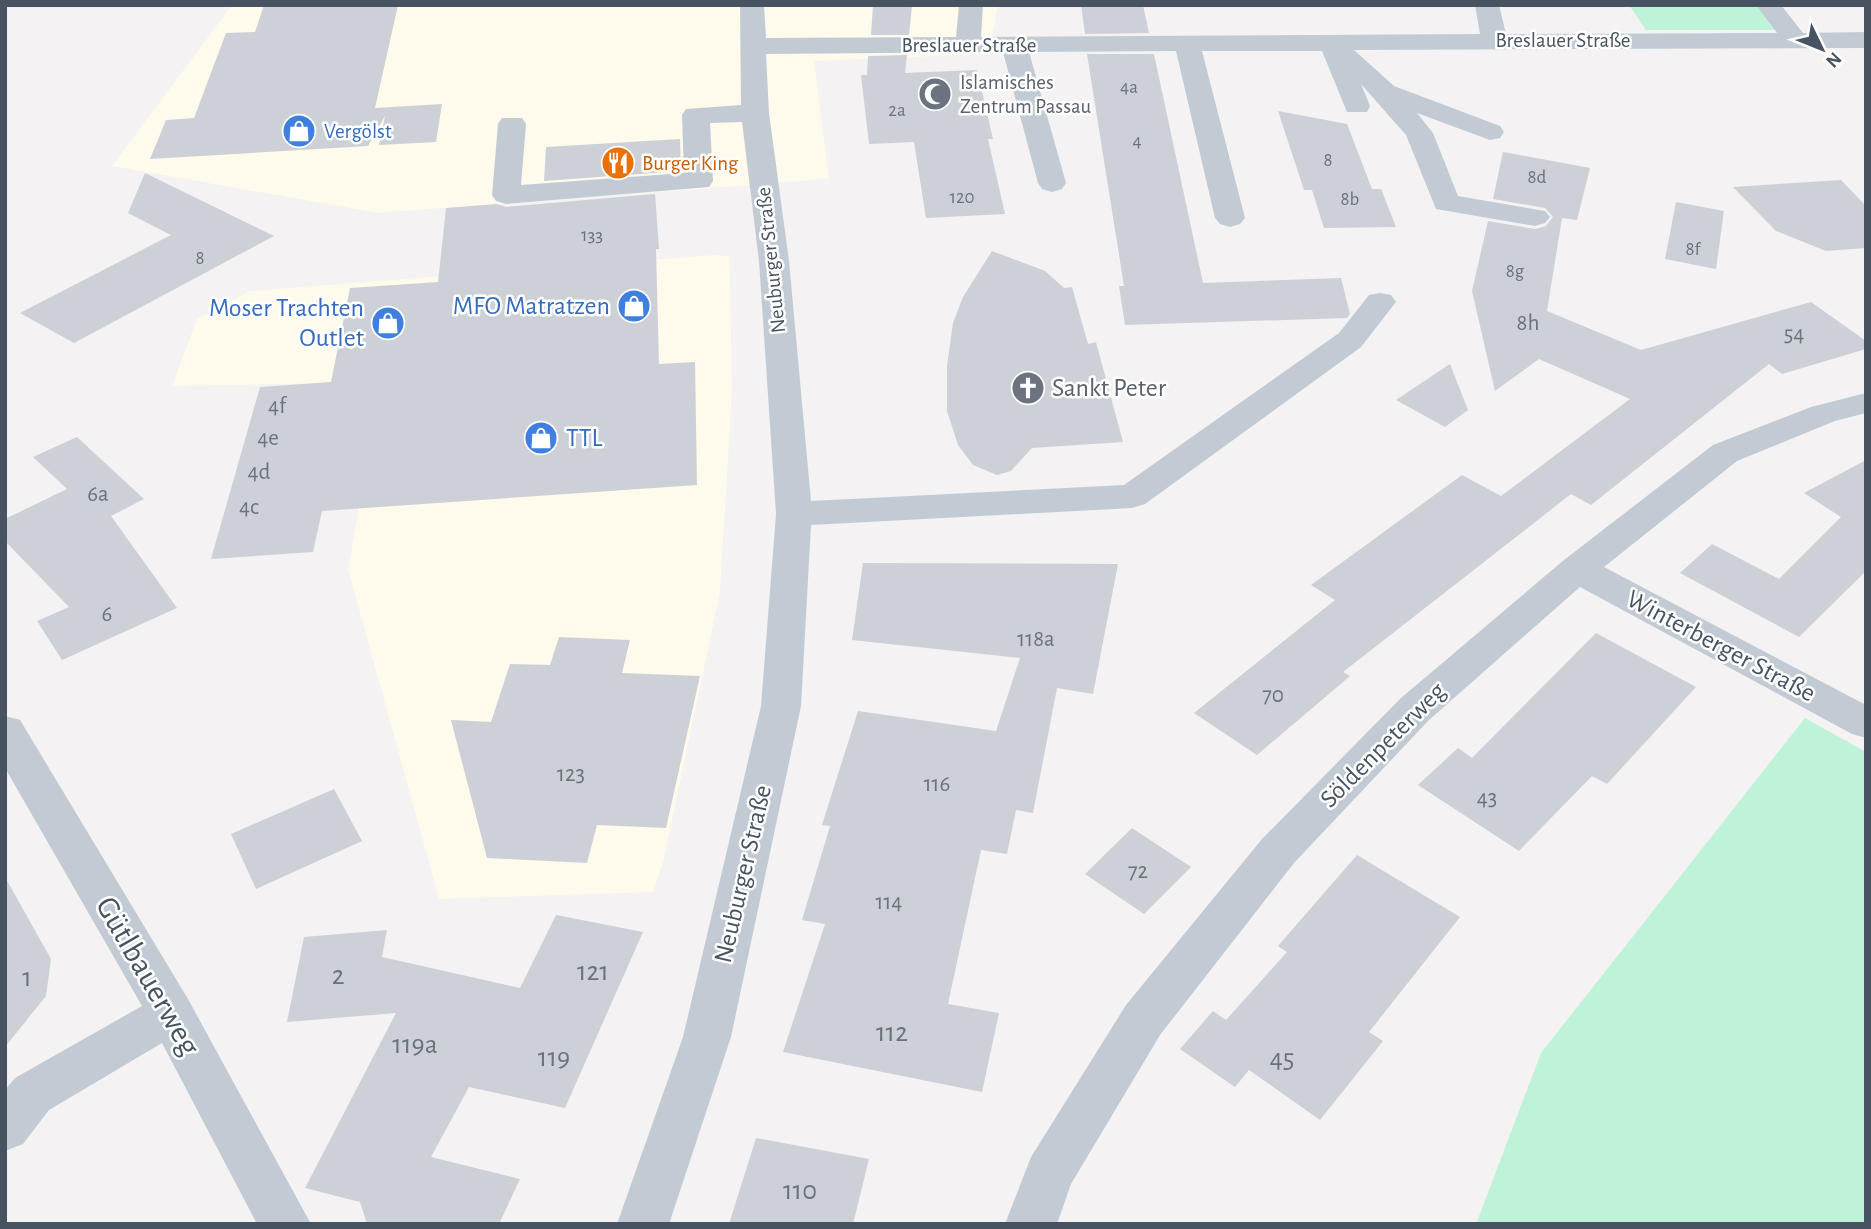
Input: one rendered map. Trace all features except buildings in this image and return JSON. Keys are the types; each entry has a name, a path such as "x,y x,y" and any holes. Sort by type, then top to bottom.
{"street":[{"name":"Neuburger Straße","path":"643,1224 707,1037 781,706 794,514 773,256 755,113 751,46 752,5"},
{"path":"968,45 971,5"},
{"path":"1487,5 1494,40"},
{"path":"1768,5 1796,40"},
{"name":"Breslauer Straße","path":"751,46 1866,40"},
{"path":"1329,41 1384,91 1419,133 1446,203 1535,217"},
{"path":"1329,41 1357,106"},
{"path":"1187,42 1230,218"},
{"path":"1014,46 1052,183"},
{"path":"1384,91 1490,132"},
{"path":"512,124 506,195 699,181 696,115 755,113"},
{"path":"794,514 1132,496 1350,340 1380,302"},
{"name":"Söldenpeterweg","path":"1031,1224 1049,1174 1143,1020 1278,851 1415,709 1577,569 1725,453 1823,414 1866,403"},
{"name":"Winterberger Straße","path":"1577,569 1866,723"},
{"name":"Gütlbauerweg","path":"5,731 171,1013 285,1224"},
{"path":"5,1128 32,1094 171,1013"}],"shaded area":[{"path":"232,5 998,5 989,54 814,61 829,179 378,213 112,166"},
{"path":"729,256 732,391 720,592 663,863 653,892 439,899 348,569 382,382 172,386 197,319 250,291"}],"green space":[{"path":"1629,5 1760,5 1779,30 1646,30"},
{"path":"1805,718 1866,752 1866,1224 1476,1224 1541,1053"}],"place":[{"name":"Islamisches Zentrum Passau","path":"935,94"},
{"name":"Vergölst","path":"299,131"},
{"name":"Burger King","path":"618,163"},
{"name":"MFO Matratzen","path":"634,306"},
{"name":"Moser Trachten Outlet","path":"388,323"},
{"name":"Sankt Peter","path":"1028,388"},
{"name":"TTL","path":"541,438"}]}
